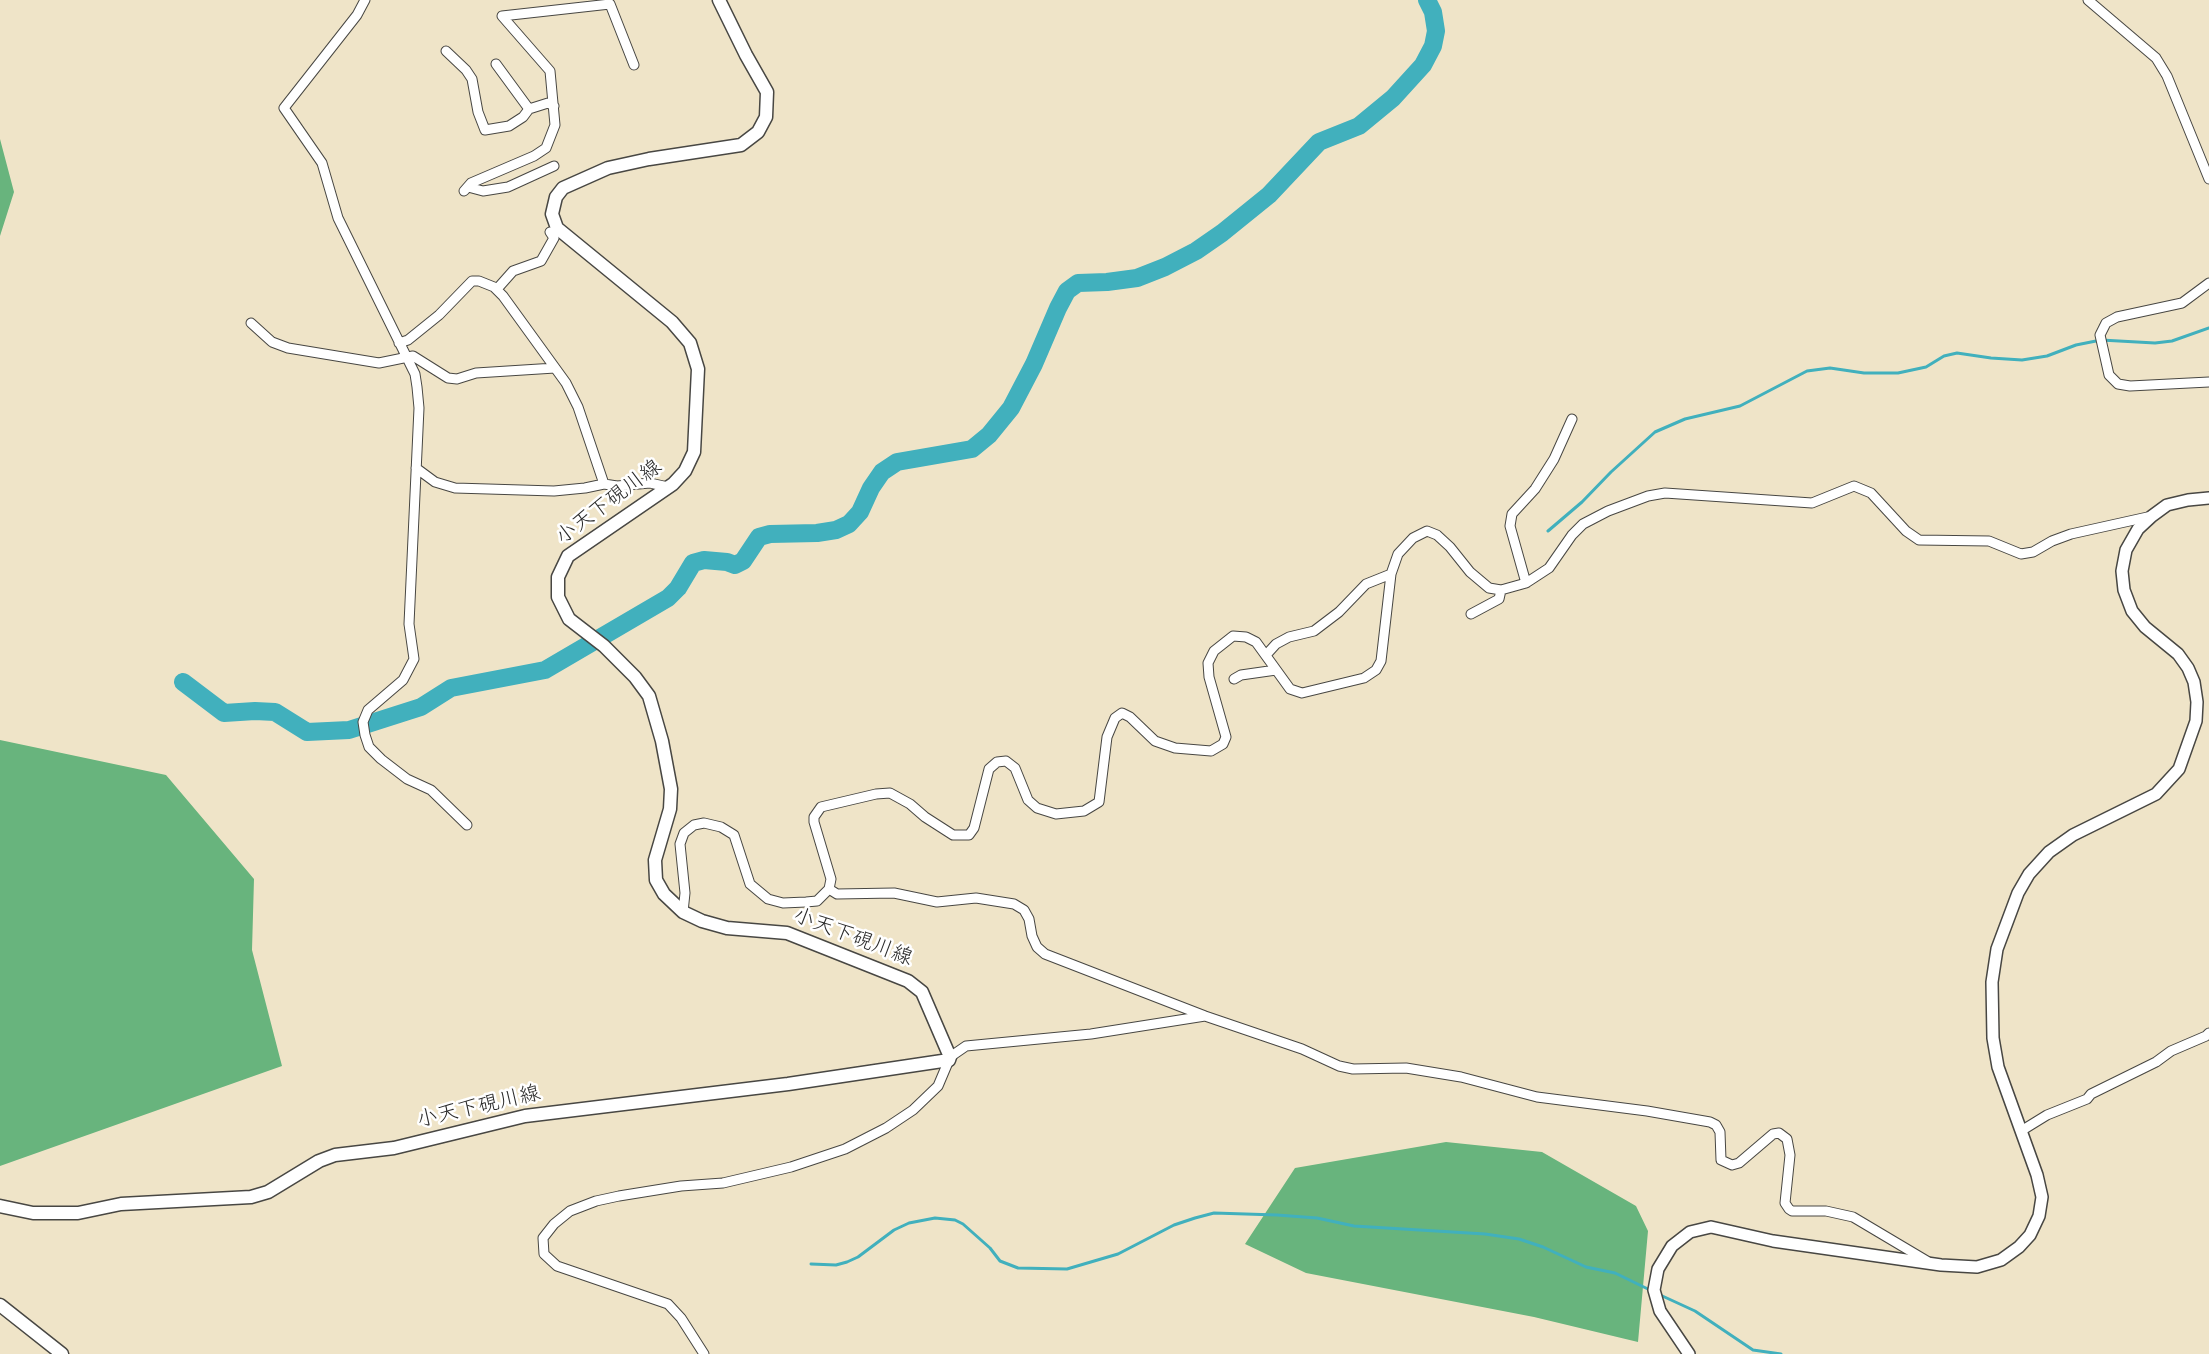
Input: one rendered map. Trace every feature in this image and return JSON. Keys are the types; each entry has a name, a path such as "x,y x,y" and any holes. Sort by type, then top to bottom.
{"main road":[{"name":"小天下硯川線","path":"0,1206 33,1213 78,1213 121,1204 250,1197 268,1192 319,1161 335,1155 394,1148 525,1116 788,1084 950,1058 922,992 908,981 787,933 726,928 702,921 683,912 664,894 656,880 655,860 670,809 671,789 662,741 649,696 635,677 604,646 569,619 558,598 558,577 568,556 668,487 685,471 694,452 698,369 690,343 672,322 557,228 552,214 556,197 563,188 608,168 649,159 740,144 758,132 766,117 767,92 746,55 719,0"},
{"path":"0,1305 62,1354"}],"street":[{"path":"365,0 357,14 284,108 322,163 338,218 415,374 419,401 409,624 414,658 411,668 403,680 373,703 368,710 364,726 369,747 407,779 432,790 467,825"},
{"path":"2088,0 2156,58 2167,76 2209,179"},
{"path":"554,166 508,187 484,191 466,188 534,156 546,148 555,125 550,71 502,16 610,4 634,65"},
{"path":"446,51 466,70 472,80 478,112 485,130 497,130 508,126 523,117 530,109 548,102 554,106"},
{"path":"496,64 530,109"},
{"path":"497,290 513,271 541,261 554,238 550,232"},
{"path":"399,343 408,340 439,315 472,281 479,281 497,290 566,383 578,407 604,484"},
{"path":"2209,283 2182,303 2117,317 2106,323 2100,335 2109,375 2118,384 2130,386 2209,382"},
{"path":"251,323 272,342 288,348 379,363 413,356 448,378 457,379 476,373 555,368"},
{"path":"1526,583 1510,526 1512,514 1535,489 1554,458 1572,419"},
{"path":"416,468 435,482 456,488 554,490 585,488 604,484 617,486 650,483 668,487"},
{"path":"683,912 685,893 680,844 684,833 694,825 704,823 721,827 734,835 750,884 768,899 783,903 806,902 818,900 830,889 830,879 814,822 817,810 821,807 876,794 890,793 910,804 925,817 953,835 970,835 974,828 989,769 997,762 1006,761 1015,768 1028,800 1037,808 1056,814 1084,811 1099,802 1107,737 1115,718 1122,713 1130,717 1155,741 1175,748 1211,751 1222,744 1226,737 1210,677 1208,662 1214,651 1233,636 1246,637 1256,642 1290,689 1302,693 1364,678 1376,670 1381,661 1391,574 1398,554 1413,538 1427,531 1437,535 1450,547 1470,572 1489,588 1501,590 1526,583 1549,568 1572,535 1583,524 1608,511 1648,496 1665,493 1812,503 1854,486 1871,493 1906,531 1919,540 1989,542 2020,554 2033,552 2052,540 2072,534 2152,516"},
{"path":"1690,1354 1660,1311 1654,1290 1658,1269 1662,1261 1672,1246 1690,1232 1711,1227 1773,1241 1929,1263 1978,1267 2001,1260 2020,1247 2030,1235 2039,1216 2042,1197 2038,1175 1998,1067 1992,1038 1992,982 1997,950 2018,893 2029,874 2057,846 2073,835 2156,794 2167,784 2178,769 2196,721 2197,702 2195,689 2188,668 2178,654 2138,619 2132,611 2124,590 2122,571 2126,550 2138,529 2152,516 2167,506 2188,500 2209,498"},
{"path":"1266,655 1276,644 1289,637 1314,631 1339,612 1366,584 1391,574"},
{"path":"1471,614 1499,599 1501,590"},
{"path":"1234,679 1241,675 1276,670"},
{"path":"830,889 837,894 894,894 937,902 976,898 1014,904 1024,910 1029,919 1032,936 1037,947 1045,954 1205,1016 1302,1049 1339,1066 1353,1069 1406,1068 1434,1072 1461,1077 1537,1097 1647,1111 1710,1122 1716,1125 1720,1132 1721,1160 1728,1164 1739,1163 1773,1134 1779,1133 1787,1139 1790,1155 1785,1203 1789,1209 1826,1211 1853,1217 1929,1263"},
{"path":"704,1354 681,1318 668,1304 557,1266 544,1254 543,1238 554,1224 570,1211 596,1201 672,1188 723,1183 791,1167 845,1149 886,1128 913,1110 938,1086 950,1058 966,1046 1091,1034 1205,1016"},
{"path":"2021,1131 2047,1115 2087,1099 2091,1094 2209,1033"}],"green space":[{"path":"0,139 14,192 0,236"},
{"path":"0,740 166,775 254,879 252,950 282,1066 0,1166"},
{"path":"1446,1142 1542,1152 1636,1206 1648,1231 1638,1342 1534,1317 1306,1273 1245,1244 1295,1168"}],"waterway":[{"path":"183,682 224,713 275,712 307,732 349,730 421,707 451,688 545,670 668,598 678,588 693,563 704,560 727,562 735,565 743,561 759,537 770,534 817,533 836,530 849,524 860,512 871,488 882,472 897,462 972,449 989,435 1011,408 1034,364 1067,291 1078,283 1137,278 1165,267 1196,251 1222,233 1269,195 1319,142 1359,126 1393,98 1423,65 1433,46 1436,31 1433,12 1427,0"},
{"path":"1548,531 1582,502 1611,472 1655,432 1685,419 1740,406 1807,371 1830,368 1864,373 1898,373 1926,367 1944,356 1957,353 2022,360 2047,356 2076,345 2101,340 2155,343 2172,341 2209,328"},
{"path":"811,1264 836,1265 847,1262 858,1257 894,1230 909,1223 935,1218 955,1220 963,1224 990,1248 1000,1261 1018,1268 1067,1269 1118,1254 1174,1225 1214,1213 1277,1215 1317,1218 1354,1226 1485,1234 1519,1239 1543,1247 1586,1267 1615,1273 1652,1291"},
{"path":"1658,1294 1695,1311 1753,1350 1781,1354"}]}
